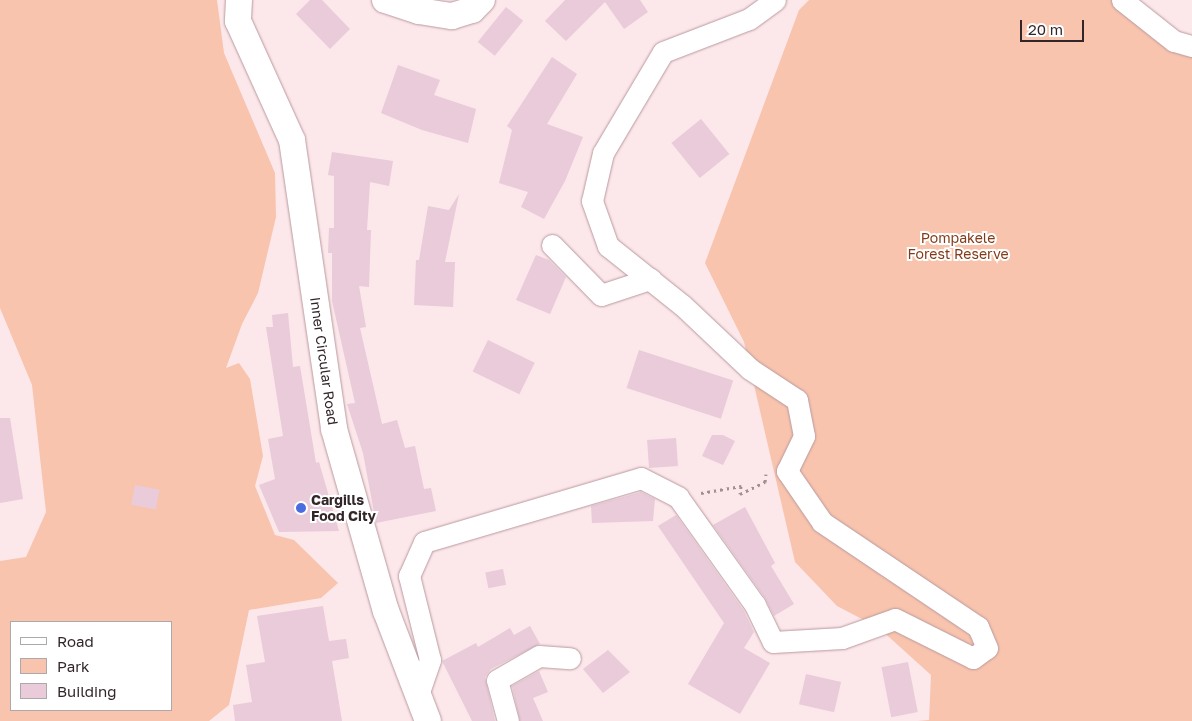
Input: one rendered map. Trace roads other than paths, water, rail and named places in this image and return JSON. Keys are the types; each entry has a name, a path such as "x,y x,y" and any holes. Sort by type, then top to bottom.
{"street":[{"name":"Inner Circular Road","path":"239,0 238,21 292,140 334,429 386,611 419,692 428,721"},
{"path":"385,0 424,6 452,16 472,10 482,0"},
{"path":"419,692 430,660 409,576 424,542 642,478 678,497 755,605 773,642 842,638 896,619 973,658 987,648 978,627 822,522 787,471 804,436 797,400 750,369 682,305 608,246 592,201 603,153 662,52 749,19 775,0"},
{"path":"1122,0 1174,41 1192,46"},
{"path":"552,245 601,295 650,279"},
{"path":"508,721 497,680 539,656 570,658"}],"place":[{"name":"Cargills Food City","path":"301,508"}],"park label":[{"name":"Pompakele Forest Reserve","path":"958,246"}]}
